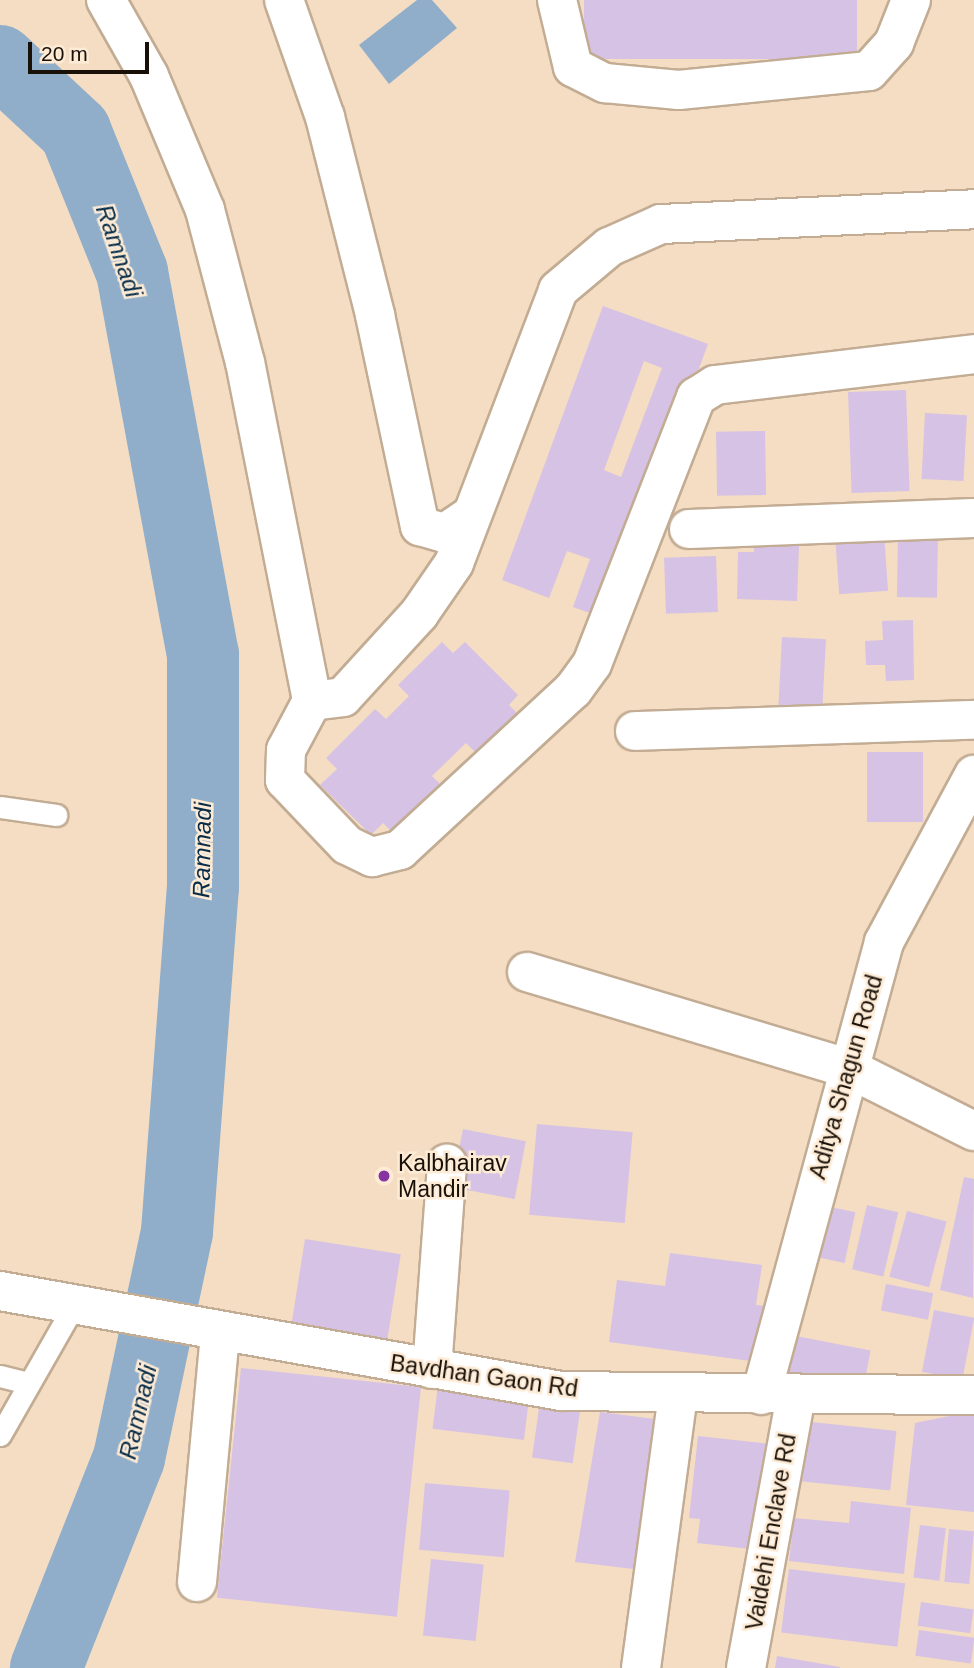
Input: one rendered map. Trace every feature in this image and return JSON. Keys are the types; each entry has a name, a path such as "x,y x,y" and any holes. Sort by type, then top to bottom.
{"street":[{"path":"106,0 149,76 205,210 245,362 312,701 286,750 285,780 348,845 372,857 400,850 573,690 592,664 696,397 715,385 974,354"},
{"path":"284,0 325,117 382,340 420,526 445,533 472,515"},
{"path":"557,0 573,67 605,83 679,90 869,71 894,43 911,0"},
{"path":"312,701 343,697 419,614 454,563 558,290 608,247 661,224 974,209"},
{"path":"689,529 974,518"},
{"path":"635,732 974,720"},
{"name":"Aditya Shagun Road","path":"778,1395 848,1068 884,942 974,775"},
{"path":"527,972 848,1068 974,1131"},
{"path":"432,1369 447,1164"},
{"name":"Bavdhan Gaon Rd","path":"0,1291 208,1332 561,1391 974,1395"},
{"path":"197,1582 208,1332"},
{"path":"640,1668 678,1393"},
{"name":"Vaidehi Enclave Rd","path":"746,1668 778,1395"}],"lane":[{"path":"0,807 55,815"},
{"path":"0,1435 29,1383 85,1309"},
{"path":"0,1376 29,1383"}],"water":[{"path":"417,0 432,0 457,28 389,84 359,45"}],"building":[{"path":"584,0 857,0 857,59 584,59"},
{"path":"603,306 708,344 606,619 573,607 590,559 567,551 549,598 502,580","holes":["644,361 662,368 621,477 604,470"]},
{"path":"906,390 910,491 852,493 848,392"},
{"path":"925,413 967,415 963,481 922,479"},
{"path":"765,431 766,495 717,496 716,432"},
{"path":"884,533 888,591 839,594 835,536"},
{"path":"898,534 938,535 937,598 897,597"},
{"path":"754,545 799,546 797,601 737,599 738,552 754,552"},
{"path":"716,556 718,612 666,614 664,558"},
{"path":"913,620 914,680 886,681 885,665 866,665 865,641 883,640 882,621"},
{"path":"782,637 826,639 822,719 778,717"},
{"path":"442,642 453,653 465,642 518,695 509,705 519,715 479,756 466,743 432,776 443,787 395,835 383,823 371,835 320,785 337,769 326,758 375,709 386,719 409,696 398,685"},
{"path":"867,752 923,752 923,822 867,822"},
{"path":"537,1124 633,1132 625,1223 529,1215"},
{"path":"463,1129 526,1141 515,1199 452,1187"},
{"path":"964,1177 974,1179 973,1298 940,1290"},
{"path":"867,1205 898,1212 883,1277 852,1269"},
{"path":"826,1206 855,1212 845,1263 815,1257"},
{"path":"907,1211 947,1222 929,1287 889,1277"},
{"path":"305,1239 401,1254 386,1346 290,1331"},
{"path":"670,1253 762,1265 756,1305 766,1306 758,1362 609,1342 617,1280 665,1286"},
{"path":"886,1284 933,1293 928,1320 881,1311"},
{"path":"934,1310 974,1318 962,1380 922,1372"},
{"path":"796,1336 871,1351 863,1388 789,1373"},
{"path":"241,1368 421,1387 397,1617 217,1598"},
{"path":"438,1385 529,1396 524,1440 433,1429"},
{"path":"540,1401 581,1407 573,1463 532,1457"},
{"path":"974,1411 974,1512 906,1505 915,1423"},
{"path":"600,1412 655,1419 642,1570 575,1562"},
{"path":"802,1421 896,1431 890,1491 796,1481"},
{"path":"698,1436 770,1444 759,1550 697,1543 700,1519 689,1518"},
{"path":"425,1483 510,1490 504,1557 419,1550"},
{"path":"851,1501 911,1508 904,1574 789,1561 794,1518 849,1523"},
{"path":"920,1525 946,1528 939,1581 914,1578"},
{"path":"949,1529 974,1531 969,1584 944,1582"},
{"path":"431,1559 484,1565 476,1641 423,1636"},
{"path":"789,1569 905,1583 897,1647 781,1633"},
{"path":"921,1602 973,1609 970,1633 918,1626"},
{"path":"919,1630 974,1638 971,1664 915,1656"},
{"path":"777,1656 840,1667 840,1668 775,1668"}],"waterway":[{"name":"Ramnadi","path":"0,61 75,131 132,272 203,654 203,886 177,1232 129,1458 46,1668"}],"place":[{"name":"Kalbhairav Mandir","path":"384,1176"}]}
